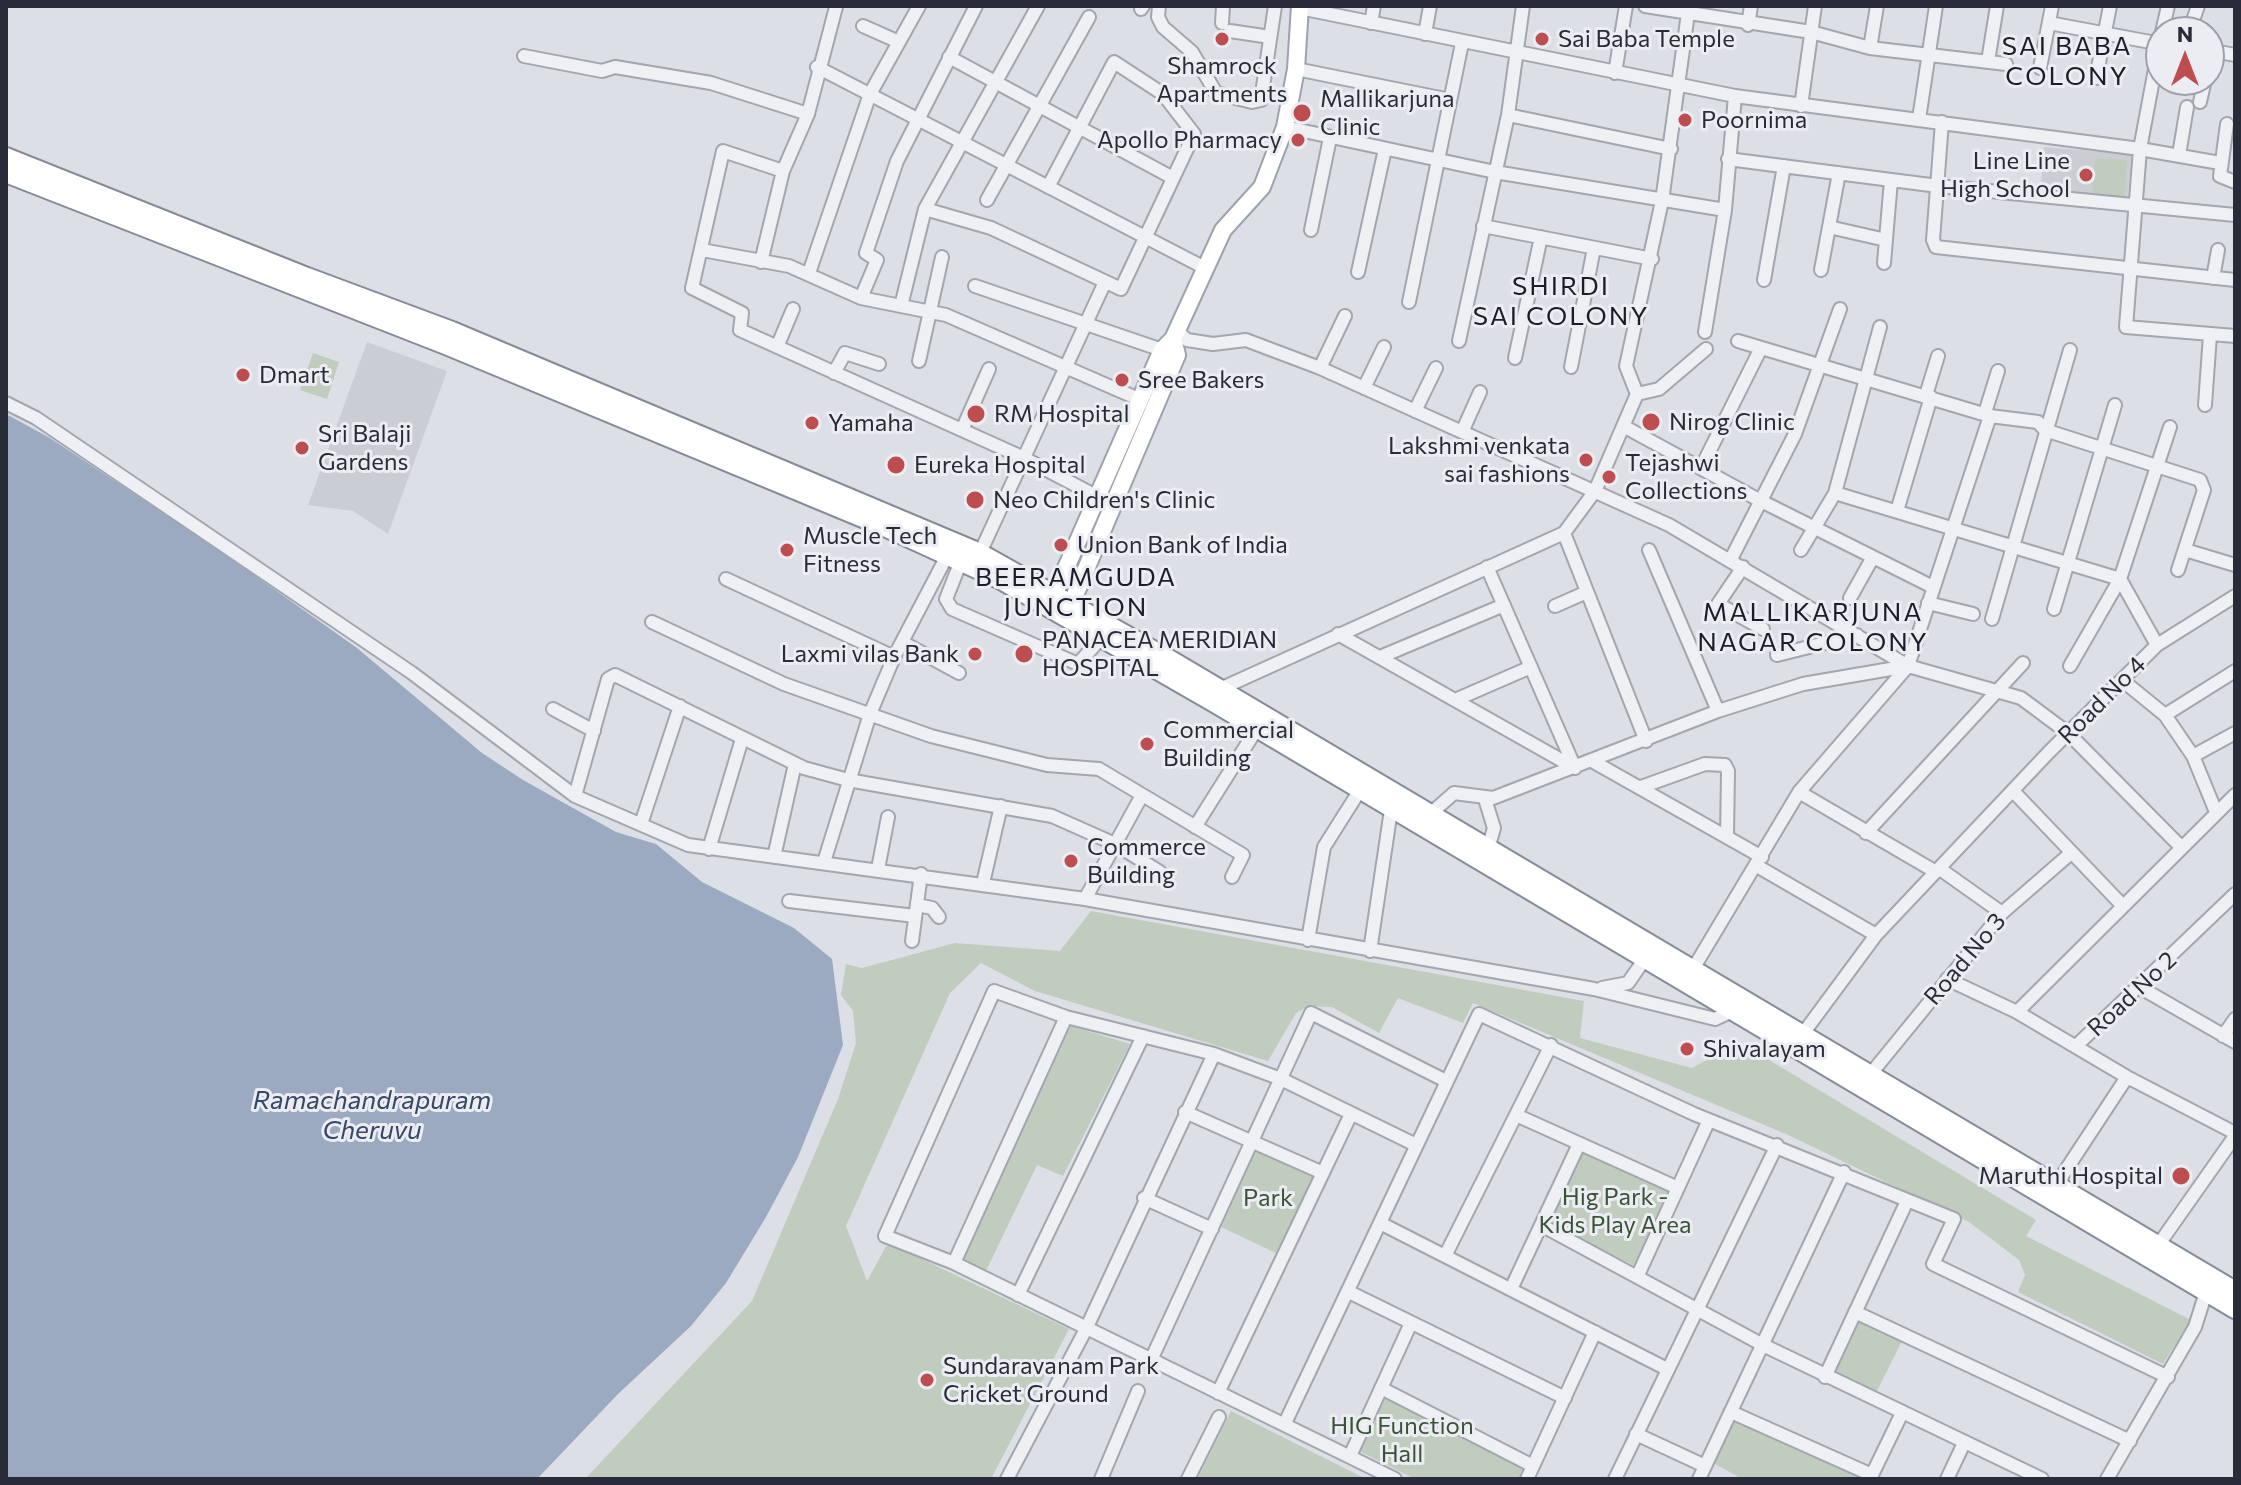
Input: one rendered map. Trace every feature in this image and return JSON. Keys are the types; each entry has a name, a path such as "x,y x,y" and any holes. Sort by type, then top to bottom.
{"highway":[{"path":"6,157 452,331 797,482 955,558 1102,637 1256,730 1318,757"},
{"path":"8,177 980,553 1072,602 1220,689 1340,770 1429,815 1693,969 1869,1076 1969,1144"},
{"path":"1340,770 1360,790 1391,810 1730,1012 1969,1144 2235,1309"},
{"path":"1992,1158 2056,1185 2235,1291"}],"main road":[{"path":"1072,602 1172,344 1205,268 1223,230 1262,187 1285,127 1296,69 1300,7"},
{"path":"1055,593 1141,400 1172,344"}],"street":[{"path":"809,273 870,94 919,6"},
{"path":"861,298 877,260 866,253 916,118 976,6"},
{"path":"901,306 925,209 1038,6"},
{"path":"1159,6 1158,17 1163,27 1192,52 1216,93 1252,102 1261,100 1275,6"},
{"path":"1223,6 1226,27 1270,37"},
{"path":"1371,23 1374,6"},
{"path":"1425,34 1430,6"},
{"path":"1459,341 1508,115 1523,6"},
{"path":"1615,73 1626,6"},
{"path":"1645,6 1689,11 1748,25 1811,32 1870,48 2006,64"},
{"path":"1748,25 1751,6"},
{"path":"1801,106 1815,6"},
{"path":"1870,48 1877,6"},
{"path":"1919,119 1936,6"},
{"path":"1988,61 1997,6"},
{"path":"2040,68 2052,6"},
{"path":"2096,78 2110,6"},
{"path":"761,262 783,171 808,114 817,67 836,7"},
{"path":"1300,7 1462,43 1735,96 2140,149 2220,163"},
{"path":"1220,689 1564,533 1595,491 1637,394 1626,366 1652,259 1671,149 1689,11"},
{"path":"987,200 1042,107 1089,17"},
{"path":"2049,23 2145,37"},
{"path":"863,26 899,42"},
{"path":"1409,302 1462,43"},
{"path":"524,56 602,71 615,67 711,83 808,114"},
{"path":"949,57 1173,178"},
{"path":"925,209 991,228 1121,289 1194,134 1163,94 1114,62 1048,187"},
{"path":"817,67 1205,268"},
{"path":"1296,69 1450,100"},
{"path":"1705,332 1725,210 1735,96"},
{"path":"2150,96 2140,149 2126,327 2235,336"},
{"path":"2200,102 2201,96"},
{"path":"2179,155 2187,107"},
{"path":"1508,115 1671,149"},
{"path":"1942,122 1933,240 1942,250 2131,266 2235,280"},
{"path":"2227,124 2220,176 2235,182"},
{"path":"1285,127 1495,172 1725,210"},
{"path":"1311,230 1330,138"},
{"path":"1358,272 1385,149"},
{"path":"783,171 723,151 692,288 742,313 740,330 1024,458 1098,497"},
{"path":"1728,159 1938,186 2235,215"},
{"path":"1764,280 1784,166"},
{"path":"1821,270 1839,173"},
{"path":"1884,263 1891,180"},
{"path":"1483,226 1652,259"},
{"path":"1829,227 1886,240"},
{"path":"1515,358 1541,237"},
{"path":"1571,367 1594,248"},
{"path":"702,250 809,273 861,298 928,311 1001,337 1141,400"},
{"path":"2213,278 2218,250"},
{"path":"919,361 942,257"},
{"path":"980,553 1105,282"},
{"path":"975,286 1085,325 1172,344 1187,340 1213,344 1246,340 1320,368 1595,491 1731,559 1908,666 2021,698 2068,733 2180,846"},
{"path":"777,347 793,309"},
{"path":"1731,559 1795,434 1840,309"},
{"path":"1320,368 1345,316"},
{"path":"1801,550 1835,493 1880,327"},
{"path":"2205,405 2210,335"},
{"path":"1738,341 1988,414 2038,422 2045,430 2204,484 2178,570"},
{"path":"1364,388 1384,347"},
{"path":"1701,468 1761,348"},
{"path":"1637,394 1659,389 1706,349"},
{"path":"1992,619 2070,350"},
{"path":"834,373 845,353 879,364"},
{"path":"1897,511 1938,356"},
{"path":"1415,411 1436,368"},
{"path":"962,430 989,369"},
{"path":"1693,969 1799,792 1908,666 1988,414 1998,371"},
{"path":"1462,432 1480,392"},
{"path":"6,403 48,426 412,673 575,796 688,845 921,874 1085,899 1594,989 1715,1019 1730,1012"},
{"path":"2054,609 2115,405"},
{"path":"1625,427 1759,500 1933,587"},
{"path":"2070,666 2120,579 2170,427"},
{"path":"1835,493 2120,579"},
{"path":"1564,533 1646,741"},
{"path":"1649,550 1718,711"},
{"path":"2185,550 2235,565"},
{"path":"1850,598 1873,557"},
{"path":"955,558 946,599 952,609 1078,664 1102,637"},
{"path":"824,862 870,714 894,657 955,558"},
{"path":"1487,567 1575,768"},
{"path":"1743,567 1718,604 1763,629"},
{"path":"726,579 894,657"},
{"name":"Road No 4","path":"1802,1035 1876,935 2068,733 2157,645 2120,579"},
{"path":"1555,606 1587,592"},
{"path":"2157,645 2235,596"},
{"path":"1928,603 1973,614"},
{"path":"1380,657 1504,605"},
{"path":"652,622 784,684 931,736 1047,765 1099,769 1141,797 1243,855 1232,877"},
{"path":"1338,634 1575,768"},
{"path":"1777,655 1857,635"},
{"path":"902,642 959,673"},
{"path":"1866,833 1999,693 2023,663"},
{"path":"1429,815 1454,793 1485,799 1575,768 1718,711 1803,684 1908,666"},
{"path":"1455,700 1531,667"},
{"path":"2165,715 2235,671"},
{"path":"575,796 611,675 795,764 848,780 1052,816 1115,844 1160,872"},
{"path":"2122,680 2165,715 2193,756 2216,812"},
{"path":"641,824 680,706"},
{"path":"553,709 594,731"},
{"path":"1195,827 1256,730"},
{"path":"2193,756 2235,733"},
{"path":"709,849 742,739"},
{"path":"1592,761 1727,837 1759,862 1876,935"},
{"path":"774,857 795,764"},
{"path":"1641,787 1705,764 1725,765 1728,771 1727,837"},
{"path":"1308,940 1324,847 1360,790"},
{"path":"2013,791 2122,905"},
{"path":"1799,792 1866,833 1938,871 2002,913"},
{"path":"2017,1012 2180,846 2235,795"},
{"path":"1085,899 1141,797"},
{"path":"1485,799 1494,828 1488,849"},
{"path":"983,883 1001,806"},
{"path":"1370,951 1391,810"},
{"path":"878,869 888,817"},
{"name":"Road No 3","path":"1869,1076 2002,913 2071,853"},
{"path":"912,941 921,874"},
{"name":"Road No 2","path":"1947,979 2077,1045 2141,988 2235,894"},
{"path":"789,901 916,910 932,908 939,917"},
{"path":"1594,989 1628,983 1644,960"},
{"path":"2141,988 2229,1039 2235,1019"},
{"path":"1395,1479 954,1263 885,1236 994,991 1066,1017 1214,1054 1281,1079 1416,1145"},
{"path":"1151,1360 1311,1013 1446,1081"},
{"path":"1285,1423 1479,1014 1709,1120 1954,1219 1933,1264 2168,1377"},
{"path":"954,1263 1066,1017"},
{"path":"1018,1295 1143,1036"},
{"path":"1445,1256 1551,1045"},
{"path":"2077,1045 2127,1077 2235,1135 2159,1244"},
{"path":"1007,1479 1086,1329 1144,1198 1214,1054"},
{"path":"2056,1185 2127,1077"},
{"path":"1185,1112 1323,1173"},
{"path":"1218,1393 1351,1114"},
{"path":"1516,1115 1678,1188"},
{"path":"1638,1275 1709,1120"},
{"path":"1511,1289 1579,1144"},
{"path":"1615,1479 1777,1145"},
{"path":"1699,1479 1844,1172"},
{"path":"1144,1198 1212,1229"},
{"path":"1825,1377 1907,1201"},
{"path":"1380,1223 1667,1369"},
{"path":"1541,1225 1825,1377 2042,1479"},
{"path":"1349,1292 1565,1398"},
{"path":"2107,1479 2195,1327 2206,1292"},
{"path":"1855,1312 2130,1441"},
{"path":"1350,1456 1411,1323"},
{"path":"1527,1479 1595,1332"},
{"path":"1381,1388 1533,1466"},
{"path":"1101,1479 1138,1391"},
{"path":"1731,1412 1871,1477 1902,1413"},
{"path":"1188,1479 1219,1417"},
{"path":"1636,1434 1705,1466"},
{"path":"1947,1479 1964,1443"}],"shaded area":[{"name":"Line Line High School","path":"2044,147 2132,154 2127,203 2040,197"},
{"name":"Dmart","path":"367,342 447,371 388,534 353,511 308,505"}],"green space":[{"path":"2095,158 2127,160 2124,198 2092,195"},
{"path":"313,353 339,362 327,399 300,390"},
{"path":"1091,911 1584,1001 1580,1038 1692,1068 1739,1042 2036,1220 2026,1236 2191,1320 2163,1364 2018,1292 2025,1275 2019,1260 1969,1222 1786,1134 1473,1003 1463,1023 1398,998 1379,1033 1332,1007 1309,1006 1296,1013 1268,1061 1035,991 981,963 950,993 846,1226 867,1281 888,1243 1069,1329 991,1479 585,1479 752,1301 838,1099 856,1043 853,1011 841,995 846,964 862,968 955,943 1060,951"},
{"path":"1068,1025 1130,1044 1063,1176 1037,1165 986,1271 961,1259"},
{"name":"Park","path":"1255,1151 1314,1176 1276,1253 1221,1227"},
{"name":"Hig Park - Kids Play Area","path":"1582,1151 1671,1191 1635,1266 1548,1222"},
{"path":"1858,1319 1902,1341 1875,1395 1831,1373"},
{"name":"HIG Function Hall","path":"1383,1397 1524,1469 1520,1479 1415,1479 1359,1451"},
{"path":"1231,1411 1366,1479 1197,1479"},
{"path":"1733,1420 1863,1479 1736,1479 1737,1476 1713,1463"}],"water":[{"name":"Ramachandrapuram Cheruvu","path":"6,414 50,438 223,553 357,648 482,753 523,780 616,832 656,844 702,882 794,928 832,959 843,1045 798,1157 766,1217 726,1283 691,1326 618,1394 537,1479 6,1479"}],"place":[{"name":"Shamrock Apartments","path":"1222,39"},
{"name":"Sai Baba Temple","path":"1542,39"},
{"name":"Mallikarjuna Clinic","path":"1302,113"},
{"name":"Poornima","path":"1685,120"},
{"name":"Apollo Pharmacy","path":"1298,140"},
{"name":"Line Line High School","path":"2086,175"},
{"name":"Dmart","path":"243,375"},
{"name":"Sree Bakers","path":"1122,380"},
{"name":"RM Hospital","path":"976,414"},
{"name":"Nirog Clinic","path":"1651,422"},
{"name":"Yamaha","path":"812,423"},
{"name":"Sri Balaji Gardens","path":"302,448"},
{"name":"Lakshmi venkata sai fashions","path":"1586,460"},
{"name":"Eureka Hospital","path":"896,465"},
{"name":"Tejashwi Collections","path":"1609,477"},
{"name":"Neo Children's Clinic","path":"975,500"},
{"name":"Union Bank of India","path":"1061,545"},
{"name":"Muscle Tech Fitness","path":"787,550"},
{"name":"Laxmi vilas Bank","path":"975,654"},
{"name":"PANACEA MERIDIAN HOSPITAL","path":"1024,654"},
{"name":"Commercial Building","path":"1147,744"},
{"name":"Commerce Building","path":"1071,861"},
{"name":"Shivalayam","path":"1687,1049"},
{"name":"Maruthi Hospital","path":"2181,1176"},
{"name":"Sundaravanam Park Cricket Ground","path":"927,1380"}],"district":[{"name":"SAI BABA COLONY","path":"2067,61"},
{"name":"SHIRDI SAI COLONY","path":"1561,301"},
{"name":"BEERAMGUDA JUNCTION","path":"1076,592"},
{"name":"MALLIKARJUNA NAGAR COLONY","path":"1813,627"}]}
